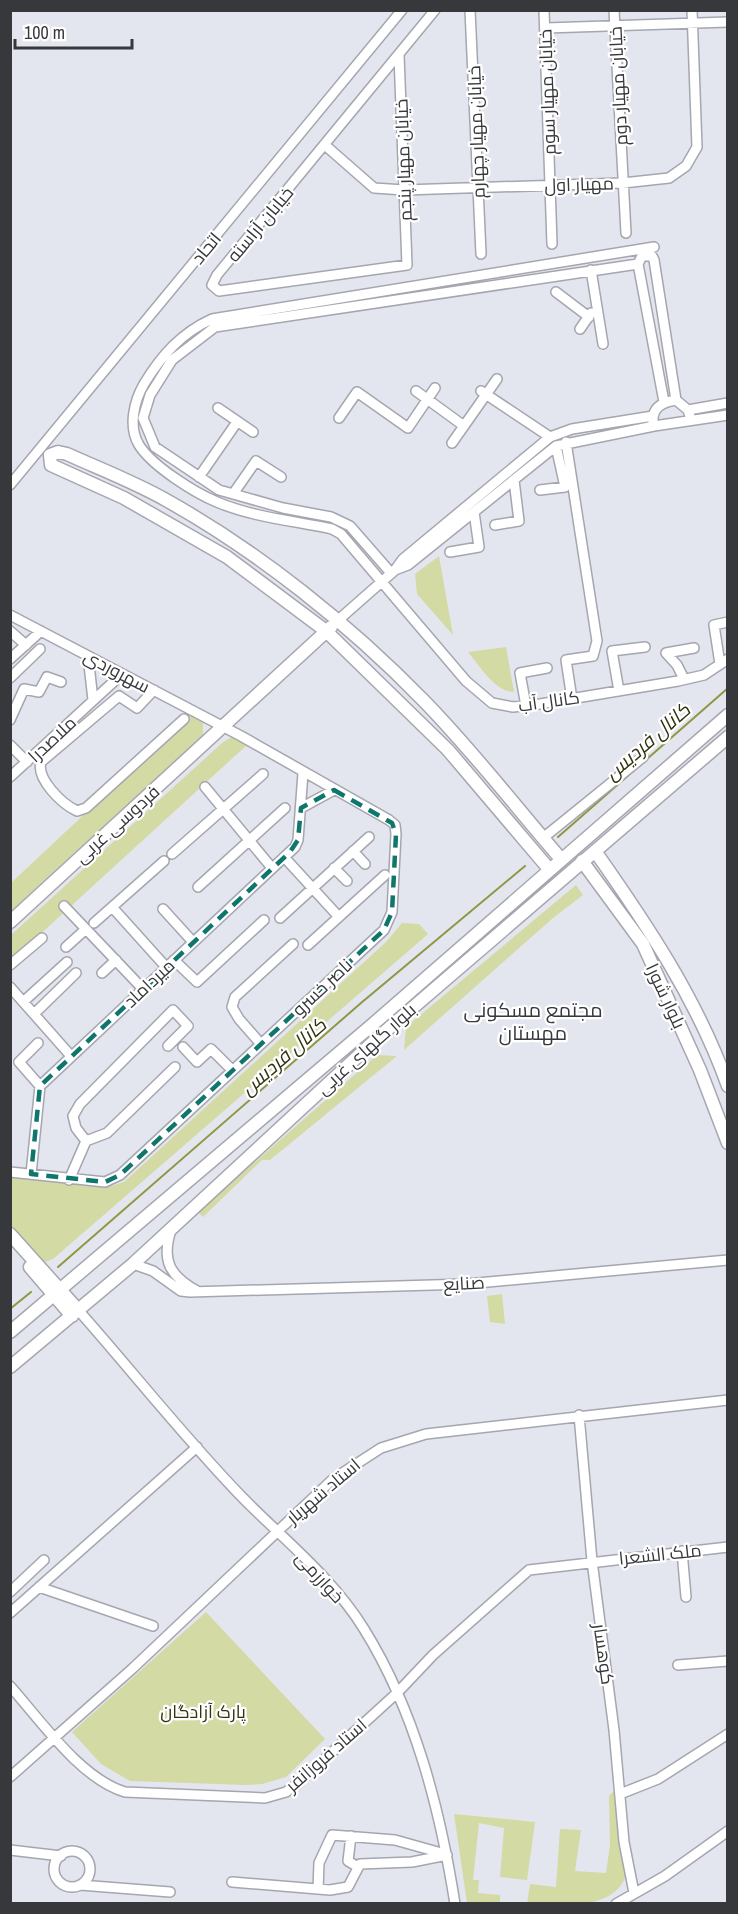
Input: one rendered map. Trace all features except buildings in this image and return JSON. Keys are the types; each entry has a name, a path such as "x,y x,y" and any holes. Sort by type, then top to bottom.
{"main road":[{"path":"549,869 448,750 326,631 228,557 132,502 51,465 50,455 58,452 67,454 166,500 273,571 336,622 423,700 491,774 561,859"},
{"name":"فردوسی غربی","path":"10,922 336,622"},
{"name":"بلوار گلهای غربی","path":"10,1332 728,715"},
{"name":"بلوار گلهای غربی","path":"10,1367 134,1264 172,1226 381,1035 728,737"},
{"path":"680,755 690,756 693,760 691,768"},
{"path":"531,847 540,847 543,838"},
{"name":"بلوار شورا","path":"595,851 655,937 692,1002 728,1086"},
{"name":"بلوار شورا","path":"582,861 643,944 700,1070 728,1143"},
{"path":"458,949 458,956 469,958"},
{"path":"10,1234 76,1314"},
{"path":"10,1246 38,1276 57,1290"},
{"path":"38,1276 42,1291 39,1307"}],"street":[{"name":"اتحاد","path":"10,485 402,10"},
{"name":"خیابان آراسته","path":"407,265 219,291 212,285 217,275 326,146 435,10"},
{"name":"خیابان مهیار چهارم","path":"470,10 481,254"},
{"name":"خیابان مهیار سوم","path":"544,10 552,244"},
{"name":"خیابان مهیار دوم","path":"614,10 626,233"},
{"name":"مهیار اول","path":"326,146 374,188 404,190 623,183 669,178 686,166 697,147 692,10"},
{"path":"546,28 728,22"},
{"name":"خیابان مهیار پنجم","path":"399,55 407,265"},
{"path":"639,257 654,246"},
{"path":"393,572 357,532 342,521 219,490 155,447 143,417 150,395 172,360 216,327 591,270 647,256 654,260 676,400 688,410 691,420"},
{"path":"639,257 664,402"},
{"name":"کانال آب","path":"639,257 212,319 181,337 154,368 135,406 133,426 139,445 154,460 182,482 215,501 332,529 341,534 479,694 492,703 513,707 526,706 684,680 704,675 724,661"},
{"path":"591,270 603,344"},
{"path":"556,292 589,317"},
{"path":"580,329 596,306"},
{"path":"452,442 484,392 497,379"},
{"path":"339,418 357,392 408,428 435,388"},
{"path":"416,391 464,426"},
{"path":"484,392 549,437"},
{"path":"653,421 657,407 664,402 676,400"},
{"path":"688,410 728,403"},
{"path":"218,408 253,432"},
{"path":"336,622 443,524 549,437 572,429 728,415"},
{"path":"393,572 408,565 556,446 653,421"},
{"path":"199,477 237,422"},
{"path":"566,442 597,641 593,656 566,660 572,699"},
{"path":"540,490 565,487 556,446"},
{"path":"233,494 256,461 281,477"},
{"path":"495,525 519,521 514,480"},
{"path":"450,552 479,547 474,512"},
{"name":"سهروردی","path":"10,615 224,727"},
{"path":"724,661 714,624 728,622"},
{"path":"10,631 26,645"},
{"path":"10,659 41,631"},
{"path":"619,691 612,651 645,647"},
{"path":"684,680 677,665 666,653 694,648"},
{"path":"10,678 40,649"},
{"path":"88,656 93,700"},
{"path":"526,706 520,673 547,668"},
{"name":"ملاصدرا","path":"10,777 122,674"},
{"path":"10,720 24,689 39,692 47,677 61,682"},
{"path":"153,690 137,708 119,696 41,762 39,769 41,777 70,808 77,811 86,808 184,719"},
{"name":"ناصر خسرو","path":"10,1172 105,1182 120,1175 389,922 396,845 395,825 224,727"},
{"path":"10,745 27,762"},
{"path":"543,838 643,756"},
{"name":"میرداماد","path":"40,1086 284,857 298,840 303,773"},
{"path":"172,854 263,774"},
{"path":"205,787 272,868"},
{"path":"301,808 333,790"},
{"path":"198,886 285,808"},
{"path":"280,918 369,837"},
{"path":"353,851 365,864"},
{"path":"284,857 339,916"},
{"path":"66,947 164,861"},
{"path":"334,868 347,881"},
{"path":"308,945 385,874"},
{"path":"64,906 90,926 116,960 143,989"},
{"path":"112,907 166,967"},
{"path":"163,909 193,942"},
{"path":"174,960 197,982 264,920"},
{"path":"10,965 42,938"},
{"path":"261,1044 232,1007 235,997 293,944"},
{"path":"102,973 116,960"},
{"path":"23,1002 67,962"},
{"path":"34,1014 76,973"},
{"path":"10,987 71,1056"},
{"path":"86,1141 76,1128 73,1116 80,1104 173,1010 188,1026 168,1046"},
{"path":"31,1174 40,1086 19,1062 38,1043"},
{"path":"183,1047 196,1062 211,1049 232,1070"},
{"path":"69,1180 86,1141 108,1133 175,1067"},
{"path":"172,1226 166,1246 170,1269 180,1281 200,1292"},
{"name":"صنایع","path":"134,1264 153,1271 181,1291 200,1292 466,1284 728,1260"},
{"name":"خوارزمی","path":"76,1314 276,1531 322,1575 363,1628 397,1693 434,1797 455,1904"},
{"name":"استاد شهریار","path":"10,1777 166,1638 333,1479 381,1448 426,1434 728,1400"},
{"name":"کوهسار","path":"579,1415 592,1561 624,1842 634,1893"},
{"path":"10,1612 197,1447"},
{"name":"ملک الشعرا","path":"592,1561 728,1547"},
{"path":"682,1551 686,1597"},
{"path":"10,1592 44,1560"},
{"name":"استاد فروزانفر","path":"10,1686 55,1737 101,1783 125,1792 265,1798 286,1792 296,1785 521,1575 537,1568 592,1561"},
{"path":"39,1587 153,1626"},
{"path":"678,1665 728,1661"},
{"path":"620,1794 658,1779 728,1734"},
{"path":"616,1904 665,1876 728,1831"},
{"path":"318,1889 319,1863 332,1835 395,1840 447,1855"},
{"path":"351,1836 348,1861 358,1867"},
{"path":"10,1850 61,1856 77,1852 86,1859 88,1876 80,1885"},
{"path":"232,1882 330,1890 348,1887 360,1864 412,1862 447,1855"},
{"path":"61,1856 54,1871 59,1881 69,1887 80,1885 170,1892"}],"highlighted area":[{"path":"334,790 392,823 396,834 392,912 384,930 120,1175 105,1182 31,1174 40,1086 290,852 298,840 301,808"}],"green space":[{"path":"439,556 453,635 417,594 415,574"},
{"path":"506,647 514,692 500,688 494,683 468,652"},
{"path":"190,715 203,723 203,735 11,911 11,883"},
{"path":"233,736 248,744 11,961 11,935 222,743"},
{"path":"576,885 583,895 553,918 404,1050 406,1027"},
{"path":"402,923 419,924 428,934 53,1259 45,1262 11,1226 10,1178 111,1186 124,1182 386,942"},
{"path":"377,1055 397,1056 270,1160 262,1160 203,1217 198,1212"},
{"path":"502,1294 505,1324 490,1322 487,1296"},
{"name":"پارک آزادگان","path":"206,1612 325,1739 286,1777 262,1784 130,1781 101,1764 72,1732"},
{"path":"614,1791 626,1876 619,1888 609,1896 583,1904 527,1904 530,1884 556,1887 560,1829 581,1830 575,1871 606,1873 610,1845 609,1796"},
{"path":"454,1814 535,1822 527,1880 500,1877 504,1828 479,1823 473,1880 479,1880 478,1893 500,1895 500,1903 467,1903"}],"waterway":[{"name":"کانال فردیس","path":"558,837 728,688"},
{"name":"کانال فردیس","path":"58,1267 361,1003 525,866"},
{"name":"کانال فردیس","path":"10,1309 31,1292"}],"district":[{"name":"مجتمع مسکونی مهستان","path":"533,1020"}]}
